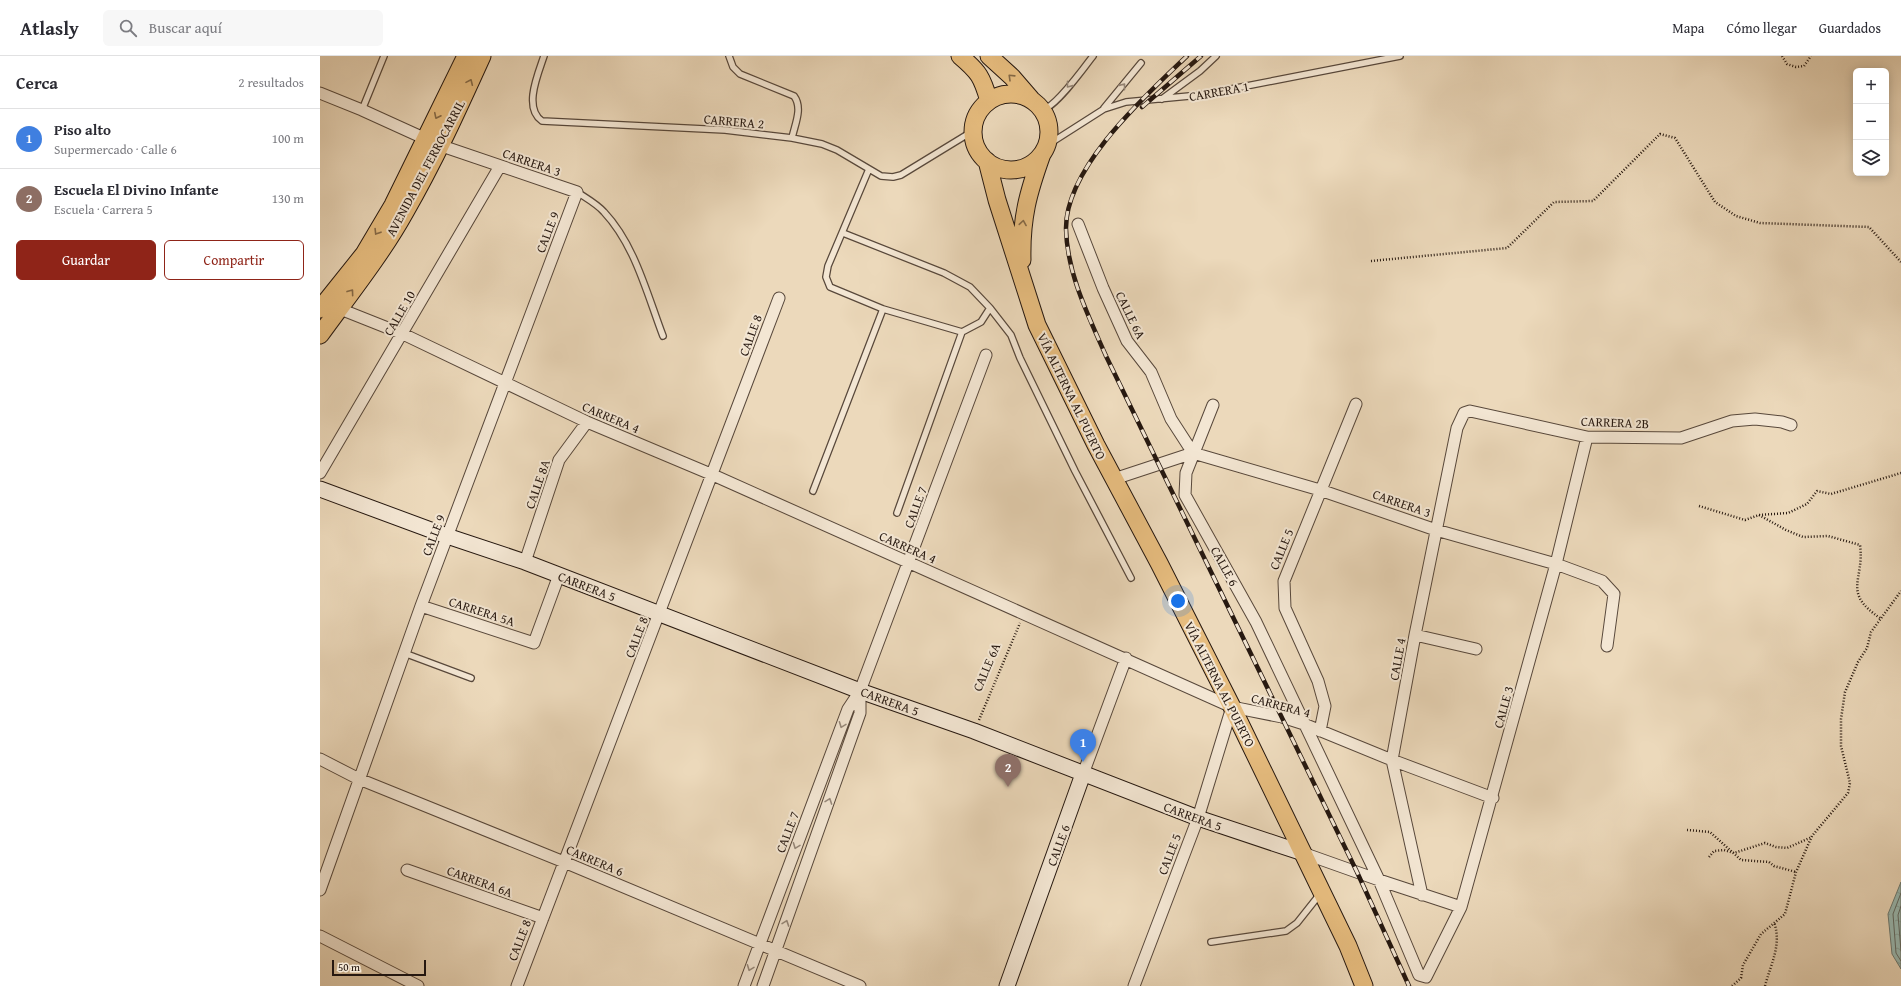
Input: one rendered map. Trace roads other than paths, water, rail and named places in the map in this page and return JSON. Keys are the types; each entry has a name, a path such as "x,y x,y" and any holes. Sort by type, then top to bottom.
{"main road":[{"name":"AVENIDA DEL FERROCARRIL","path":"433,142 466,56"},
{"name":"AVENIDA DEL FERROCARRIL","path":"320,335 326,305 371,242 433,142 482,56"},
{"path":"960,56 976,69 984,82 989,101"},
{"path":"989,56 1012,77 1036,105 1048,127 1044,150"},
{"path":"973,131 978,114 989,101 998,96 1010,94 1021,95 1036,105"},
{"name":"CARRERA 1","path":"973,131 974,142 979,153 997,168 1010,170 1022,168 1033,163 1044,150"},
{"name":"VÍA ALTERNA AL PUERTO","path":"1023,276 1022,235 1027,200 1044,150"},
{"name":"VÍA ALTERNA AL PUERTO","path":"987,161 997,200 1023,276 1037,325 1114,479 1232,707 1348,946 1364,986"}],"street":[{"name":"CARRERA 3","path":"320,93 433,142 577,192"},
{"name":"CALLE 10","path":"320,473 403,334 500,166"},
{"name":"CALLE 9","path":"320,890 421,606 577,192"},
{"name":"CALLE 6A","path":"1078,224 1103,288 1123,333 1135,354 1151,372 1170,419 1193,453"},
{"name":"CALLE 8","path":"517,986 713,475 779,298"},
{"name":"CARRERA 4","path":"326,305 403,334 587,422 713,475 910,562 1232,707 1282,717 1304,724 1392,760 1493,798"},
{"name":"CALLE 7","path":"744,986 848,709 860,690 910,562 986,355"},
{"name":"CALLE 5","path":"1320,731 1325,706 1318,681 1285,608 1284,581 1356,404"},
{"name":"CALLE 6","path":"1213,405 1186,473 1185,495 1256,622 1379,880 1420,975 1426,977"},
{"name":"CARRERA 2B","path":"1457,428 1464,413 1470,411 1587,437 1681,438 1732,421 1755,419 1786,424"},
{"name":"CALLE 8A","path":"525,562 559,460 587,422"},
{"name":"CALLE 4","path":"1422,895 1392,760 1415,635 1457,428"},
{"name":"CALLE 3","path":"1426,977 1461,907 1493,798 1556,564 1587,437"},
{"name":"CARRERA 3","path":"1193,453 1320,490 1436,530 1556,564 1602,581 1614,594 1607,646"},
{"path":"1114,479 1193,453"},
{"name":"CARRERA 5","path":"320,489 447,536 525,562 860,690 974,731 1198,818 1461,907"},
{"name":"CARRERA 5A","path":"421,606 534,643 559,575"},
{"path":"1415,635 1476,649"},
{"name":"CALLE 6","path":"1007,986 1126,658"},
{"name":"CALLE 7","path":"763,986 860,713 860,690"},
{"name":"CALLE 5","path":"1134,986 1198,818 1232,707"},
{"name":"CARRERA 6","path":"320,759 359,779 564,862 759,945 860,986"},
{"name":"CARRERA 6A","path":"407,870 543,918"},
{"path":"320,936 418,986"}],"lane":[{"path":"362,110 384,56"},
{"name":"CARRERA 2","path":"544,56 534,94 533,109 536,117 542,121 725,130 792,138 822,144 837,150 881,176 893,177 901,175 973,131"},
{"path":"729,56 732,67 740,74 794,96 798,102 799,109 792,138"},
{"path":"1036,105 1047,109 1064,92 1093,56"},
{"path":"1162,99 1216,56"},
{"name":"CARRERA 1","path":"1044,150 1104,109 1132,101 1200,95 1400,56"},
{"path":"1104,109 1141,63"},
{"path":"869,169 828,266 826,277 830,287 883,309 962,332"},
{"name":"CARRERA 3","path":"577,192 603,211 620,232 635,264 663,336"},
{"path":"843,233 944,273 970,287 990,308 1011,335 1020,358 1075,471 1131,578"},
{"path":"897,513 962,332 981,322 990,308"},
{"path":"813,492 883,309"},
{"path":"404,653 471,678"},
{"path":"1211,942 1286,931 1297,923 1322,892"}],"water":[{"path":"1901,882 1901,969 1892,954 1888,914"}],"railway":[{"path":"1187,56 1150,91 1110,135 1093,158 1079,182 1069,206 1066,229 1070,262 1086,311 1106,356 1357,872 1409,986"},
{"path":"1142,107 1201,56"}],"place":[{"name":"Piso alto","path":"1083,762"},
{"name":"Escuela El Divino Infante","path":"1008,787"}]}
